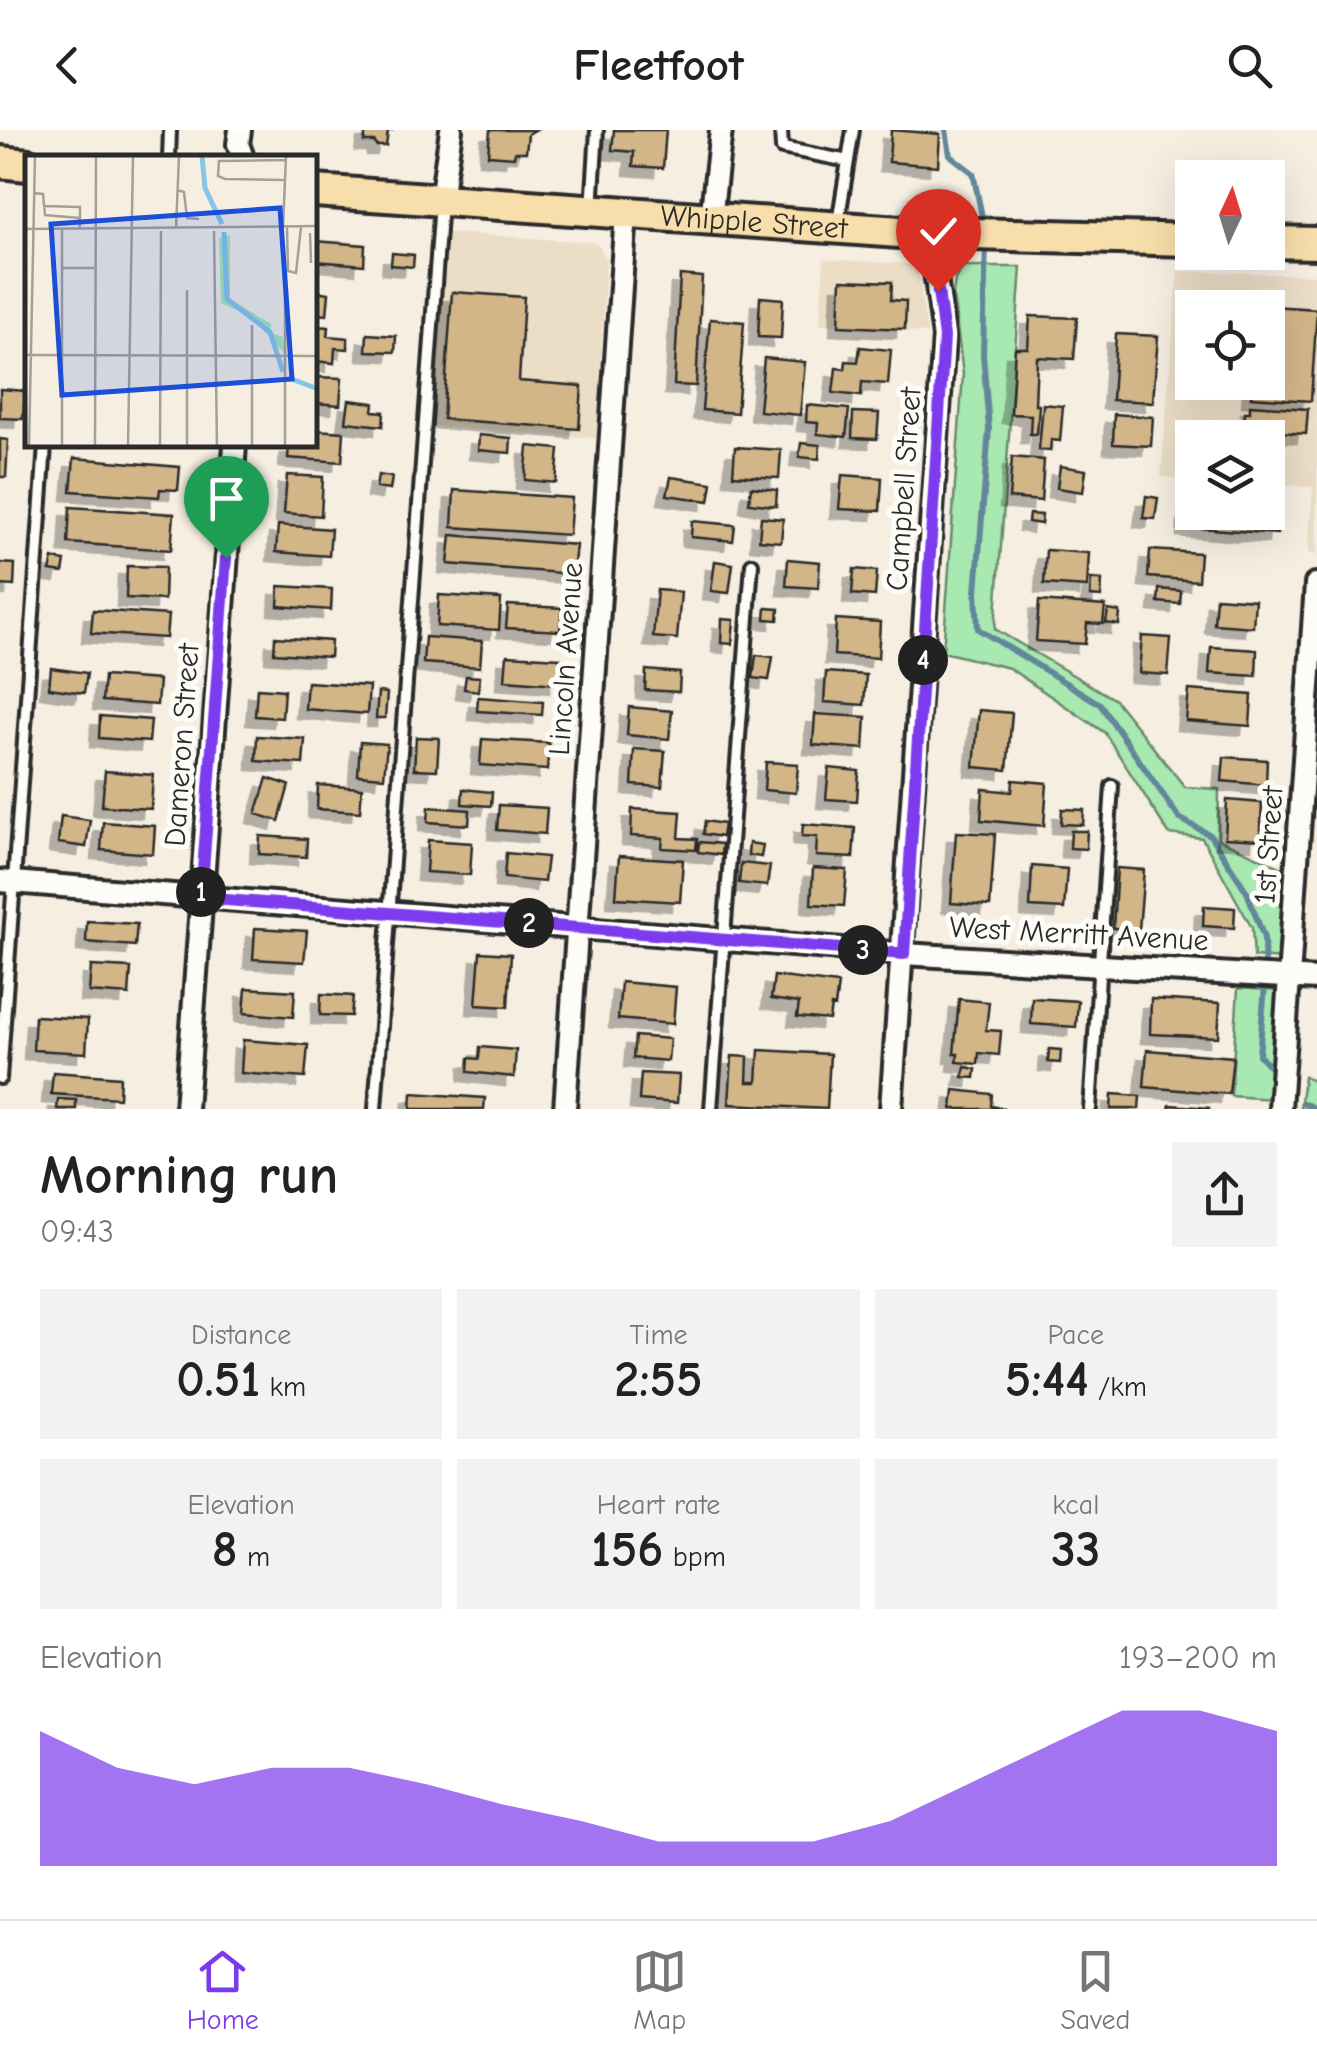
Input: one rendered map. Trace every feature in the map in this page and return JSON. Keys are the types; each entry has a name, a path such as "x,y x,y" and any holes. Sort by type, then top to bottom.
{"main road":[{"path":"0,162 25,165"},
{"name":"Whipple Street","path":"318,191 930,234 1175,240"},
{"path":"1285,242 1317,243"}],"street":[{"path":"240,130 238,144 242,155"},
{"path":"441,200 450,130"},
{"path":"711,220 721,130"},
{"name":"Lincoln Avenue","path":"565,1109 626,213"},
{"name":"Campbell Street","path":"891,1109 944,337 930,234"},
{"name":"Dameron Street","path":"186,1109 235,448"},
{"name":"1st Street","path":"1280,1109 1286,977 1316,584"},
{"name":"West Merritt Avenue","path":"7,882 904,954 1317,979"}],"lane":[{"path":"169,155 170,130"},
{"path":"592,211 597,130"},
{"path":"781,130 782,148 848,161"},
{"path":"837,228 853,130"},
{"path":"375,1109 441,200"},
{"path":"0,1078 7,882 45,448"},
{"path":"712,1109 752,564"},
{"path":"1090,1109 1112,786"}],"shaded area":[{"path":"433,232 590,242 599,246 606,259 597,438 417,425"},
{"path":"824,259 907,264 918,271 927,333 820,324"},
{"path":"1178,271 1317,275 1317,554 1308,553 1313,487 1285,485 1285,420 1175,420 1175,478 1161,477 1175,307 1175,400 1285,400 1285,290 1176,290"}],"green space":[{"path":"964,267 1021,267 995,629 1115,700 1185,787 1219,789 1218,839 1285,869 1284,959 1254,957 1252,928 1202,838 1169,834 1105,733 1009,668 943,652 963,374 953,295 955,279"},
{"path":"1238,988 1281,991 1272,1099 1231,1096"},
{"path":"1304,1076 1317,1084 1317,1109 1300,1109"}],"building":[{"path":"366,130 393,130 388,131 386,146 376,146 375,142 364,142"},
{"path":"490,130 535,130 528,134 526,152 515,152 514,157 488,155"},
{"path":"614,130 666,130 663,168 633,166 634,152 612,150"},
{"path":"891,130 940,134 938,166 889,162"},
{"path":"318,241 365,245 364,265 318,261"},
{"path":"392,253 414,255 413,267 391,265"},
{"path":"680,275 702,277 696,386 674,385"},
{"path":"841,280 892,282 891,300 906,301 905,329 839,326"},
{"path":"318,291 329,293 327,315 318,314"},
{"path":"452,292 524,297 519,381 582,386 579,429 443,419"},
{"path":"760,297 783,299 781,338 758,337"},
{"path":"1285,307 1317,309 1311,401 1285,399"},
{"path":"1030,316 1077,318 1074,359 1037,357 1037,434 1030,434 1031,415 1011,414 1015,348 1028,348"},
{"path":"710,319 744,322 737,413 702,410"},
{"path":"318,326 329,327 328,336 348,338 348,349 335,348 334,363 318,361"},
{"path":"367,334 396,336 395,352 366,351"},
{"path":"1116,334 1158,336 1153,402 1112,400"},
{"path":"860,347 891,350 888,384 862,382 861,396 833,393 836,368 845,369 846,361 858,362"},
{"path":"764,358 805,362 800,415 759,411"},
{"path":"318,377 342,378 340,405 318,403"},
{"path":"0,389 25,391 23,419 0,418"},
{"path":"349,400 374,403 373,411 384,412 383,426 346,422"},
{"path":"1043,404 1063,406 1060,441 1051,440 1050,451 1039,450"},
{"path":"807,405 849,409 846,437 817,434 818,423 806,422"},
{"path":"1250,405 1308,409 1306,434 1285,432 1285,420 1244,420 1245,412 1250,412"},
{"path":"853,412 879,413 877,439 852,438"},
{"path":"1114,414 1153,417 1151,446 1113,444"},
{"path":"318,430 344,432 342,462 288,458 289,448 318,448"},
{"path":"479,435 511,438 510,453 478,450"},
{"path":"0,439 8,440 6,477 0,477"},
{"path":"801,443 820,445 819,459 799,457"},
{"path":"528,446 559,449 556,483 525,480"},
{"path":"735,447 781,450 779,478 733,475"},
{"path":"1012,457 1044,460 1041,501 1009,498"},
{"path":"74,458 180,467 178,490 160,489 159,497 71,491"},
{"path":"1060,466 1086,470 1083,492 1057,488"},
{"path":"287,475 323,477 321,516 284,513"},
{"path":"378,475 392,477 390,490 376,488"},
{"path":"842,475 882,478 880,511 839,509"},
{"path":"671,477 712,483 709,501 667,495"},
{"path":"751,487 777,490 776,506 749,503"},
{"path":"454,490 572,498 569,535 452,527"},
{"path":"1146,496 1158,498 1155,519 1143,518"},
{"path":"70,507 174,514 171,550 68,543"},
{"path":"1029,514 1042,515 1041,524 1028,522"},
{"path":"761,517 783,519 781,542 759,540"},
{"path":"692,521 735,525 733,541 691,537"},
{"path":"278,525 331,529 329,556 276,552"},
{"path":"1225,530 1277,530 1277,534"},
{"path":"451,535 576,545 573,574 448,564"},
{"path":"1046,550 1089,553 1087,587 1044,584"},
{"path":"1150,550 1200,553 1198,581 1148,577"},
{"path":"53,559 65,561 63,573 50,571"},
{"path":"788,559 820,562 818,588 786,586"},
{"path":"715,561 733,564 729,593 711,591"},
{"path":"0,563 15,564 14,586 0,585"},
{"path":"127,566 165,567 164,600 126,598"},
{"path":"854,569 877,571 875,596 852,594"},
{"path":"1091,579 1102,580 1101,597 1090,596"},
{"path":"279,586 332,589 331,610 278,606"},
{"path":"1159,589 1181,591 1180,604 1158,602"},
{"path":"657,590 681,592 677,639 653,637"},
{"path":"439,595 501,599 499,630 437,626"},
{"path":"1216,597 1255,600 1253,627 1214,624"},
{"path":"1039,601 1105,606 1103,624 1087,623 1085,644 1036,641"},
{"path":"508,605 562,608 560,631 506,628"},
{"path":"766,608 779,609 778,620 765,619"},
{"path":"93,610 168,615 166,638 91,633"},
{"path":"1108,610 1120,612 1119,625 1106,623"},
{"path":"722,619 734,620 732,644 721,643"},
{"path":"836,619 880,622 878,658 834,655"},
{"path":"1142,636 1171,638 1168,675 1139,673"},
{"path":"275,637 331,641 330,657 274,653"},
{"path":"425,637 482,641 480,667 423,663"},
{"path":"1211,647 1257,650 1256,676 1209,673"},
{"path":"507,655 560,658 558,684 505,680"},
{"path":"756,655 773,657 769,680 753,678"},
{"path":"51,668 87,673 84,693 49,688"},
{"path":"646,670 680,673 679,692 645,690"},
{"path":"826,672 866,675 864,705 824,702"},
{"path":"104,676 159,680 157,705 102,701"},
{"path":"466,676 480,677 478,691 464,689"},
{"path":"307,682 369,686 367,714 305,709"},
{"path":"257,688 284,690 282,718 255,716"},
{"path":"1189,690 1252,695 1250,726 1186,721"},
{"path":"378,692 387,693 385,718 376,718"},
{"path":"478,697 543,702 542,715 477,711"},
{"path":"629,707 672,711 669,739 627,735"},
{"path":"979,710 1012,713 1007,770 974,767"},
{"path":"815,714 866,717 864,749 813,745"},
{"path":"100,716 151,720 149,742 99,738"},
{"path":"257,736 305,739 303,764 256,761"},
{"path":"416,737 439,738 437,770 414,769"},
{"path":"482,739 549,743 547,770 480,765"},
{"path":"360,742 387,744 384,777 358,775"},
{"path":"634,749 665,751 662,787 632,785"},
{"path":"1224,757 1267,760 1266,785 1222,781"},
{"path":"766,762 798,764 796,793 764,790"},
{"path":"829,768 859,771 857,801 826,799"},
{"path":"105,771 153,775 151,809 102,806"},
{"path":"267,778 289,785 279,821 256,814"},
{"path":"1013,780 1047,783 1044,826 981,820 983,789 1012,792"},
{"path":"318,785 362,788 360,812 317,809"},
{"path":"463,789 492,792 491,806 462,804"},
{"path":"1227,800 1262,803 1260,840 1225,838"},
{"path":"499,805 547,808 545,834 497,830"},
{"path":"429,807 470,810 469,825 428,822"},
{"path":"632,809 681,812 679,838 697,839 696,850 662,848 663,838 631,836"},
{"path":"1062,809 1084,810 1083,825 1061,824"},
{"path":"61,816 90,820 86,847 58,843"},
{"path":"705,821 724,824 722,837 703,834"},
{"path":"103,822 155,826 153,854 101,850"},
{"path":"803,824 855,828 853,858 816,856 817,837 802,836"},
{"path":"1071,831 1087,831 1086,849 1070,848"},
{"path":"956,832 995,834 990,906 951,903"},
{"path":"260,836 307,839 306,857 259,854"},
{"path":"428,840 472,843 470,875 426,872"},
{"path":"699,842 722,844 721,855 698,852"},
{"path":"749,843 763,845 761,857 748,855"},
{"path":"506,853 547,857 544,882 504,878"},
{"path":"619,856 683,860 680,902 616,898"},
{"path":"741,863 770,866 767,886 739,883"},
{"path":"1032,866 1067,869 1064,909 1030,907"},
{"path":"813,868 847,870 844,906 811,904"},
{"path":"1117,868 1144,870 1139,930 1113,928"},
{"path":"1204,906 1235,908 1234,928 1203,926"},
{"path":"87,921 137,924 135,946 86,942"},
{"path":"255,928 307,931 304,962 253,959"},
{"path":"480,952 511,954 508,1007 476,1005"},
{"path":"91,966 131,968 129,995 89,992"},
{"path":"774,976 838,984 829,1020 797,1017 799,1003 771,999"},
{"path":"621,982 676,987 673,1024 618,1019"},
{"path":"246,988 295,991 293,1017 244,1013"},
{"path":"321,994 353,996 351,1016 320,1015"},
{"path":"1032,998 1078,1001 1076,1027 1031,1024"},
{"path":"959,999 989,1002 986,1030 1001,1031 999,1055 979,1053 978,1064 957,1062 958,1054 954,1054"},
{"path":"1151,999 1220,1003 1218,1037 1150,1034"},
{"path":"35,1016 88,1019 86,1053 33,1050"},
{"path":"635,1036 670,1039 668,1061 633,1058"},
{"path":"243,1040 308,1045 305,1078 241,1073"},
{"path":"480,1047 516,1050 514,1077 468,1072 469,1058 479,1059"},
{"path":"1049,1049 1061,1050 1060,1063 1048,1062"},
{"path":"759,1050 830,1054 827,1109 729,1104 732,1056 748,1057 747,1082 757,1082"},
{"path":"1147,1050 1233,1057 1229,1094 1144,1087"},
{"path":"965,1067 976,1069 975,1078 963,1077"},
{"path":"53,1072 120,1077 119,1098 51,1094"},
{"path":"641,1073 679,1075 677,1103 639,1100"},
{"path":"954,1090 992,1094 991,1106 1005,1109 952,1109"},
{"path":"412,1093 485,1098 484,1109 411,1109"},
{"path":"1112,1094 1140,1096 1139,1109 1111,1109"},
{"path":"58,1099 76,1100 76,1109 57,1109"},
{"path":"1170,1105 1209,1108 1209,1109 1169,1109"}],"waterway":[{"path":"946,130 950,155 973,173 984,226"},
{"path":"986,243 983,354 989,429 976,592 978,629 1100,704 1179,818 1210,835 1247,892 1264,938 1265,986 1259,1055 1272,1069"},
{"path":"1303,1103 1316,1109"}],"route":[{"path":"226,558 201,898 904,954 944,337 938,291"}]}
